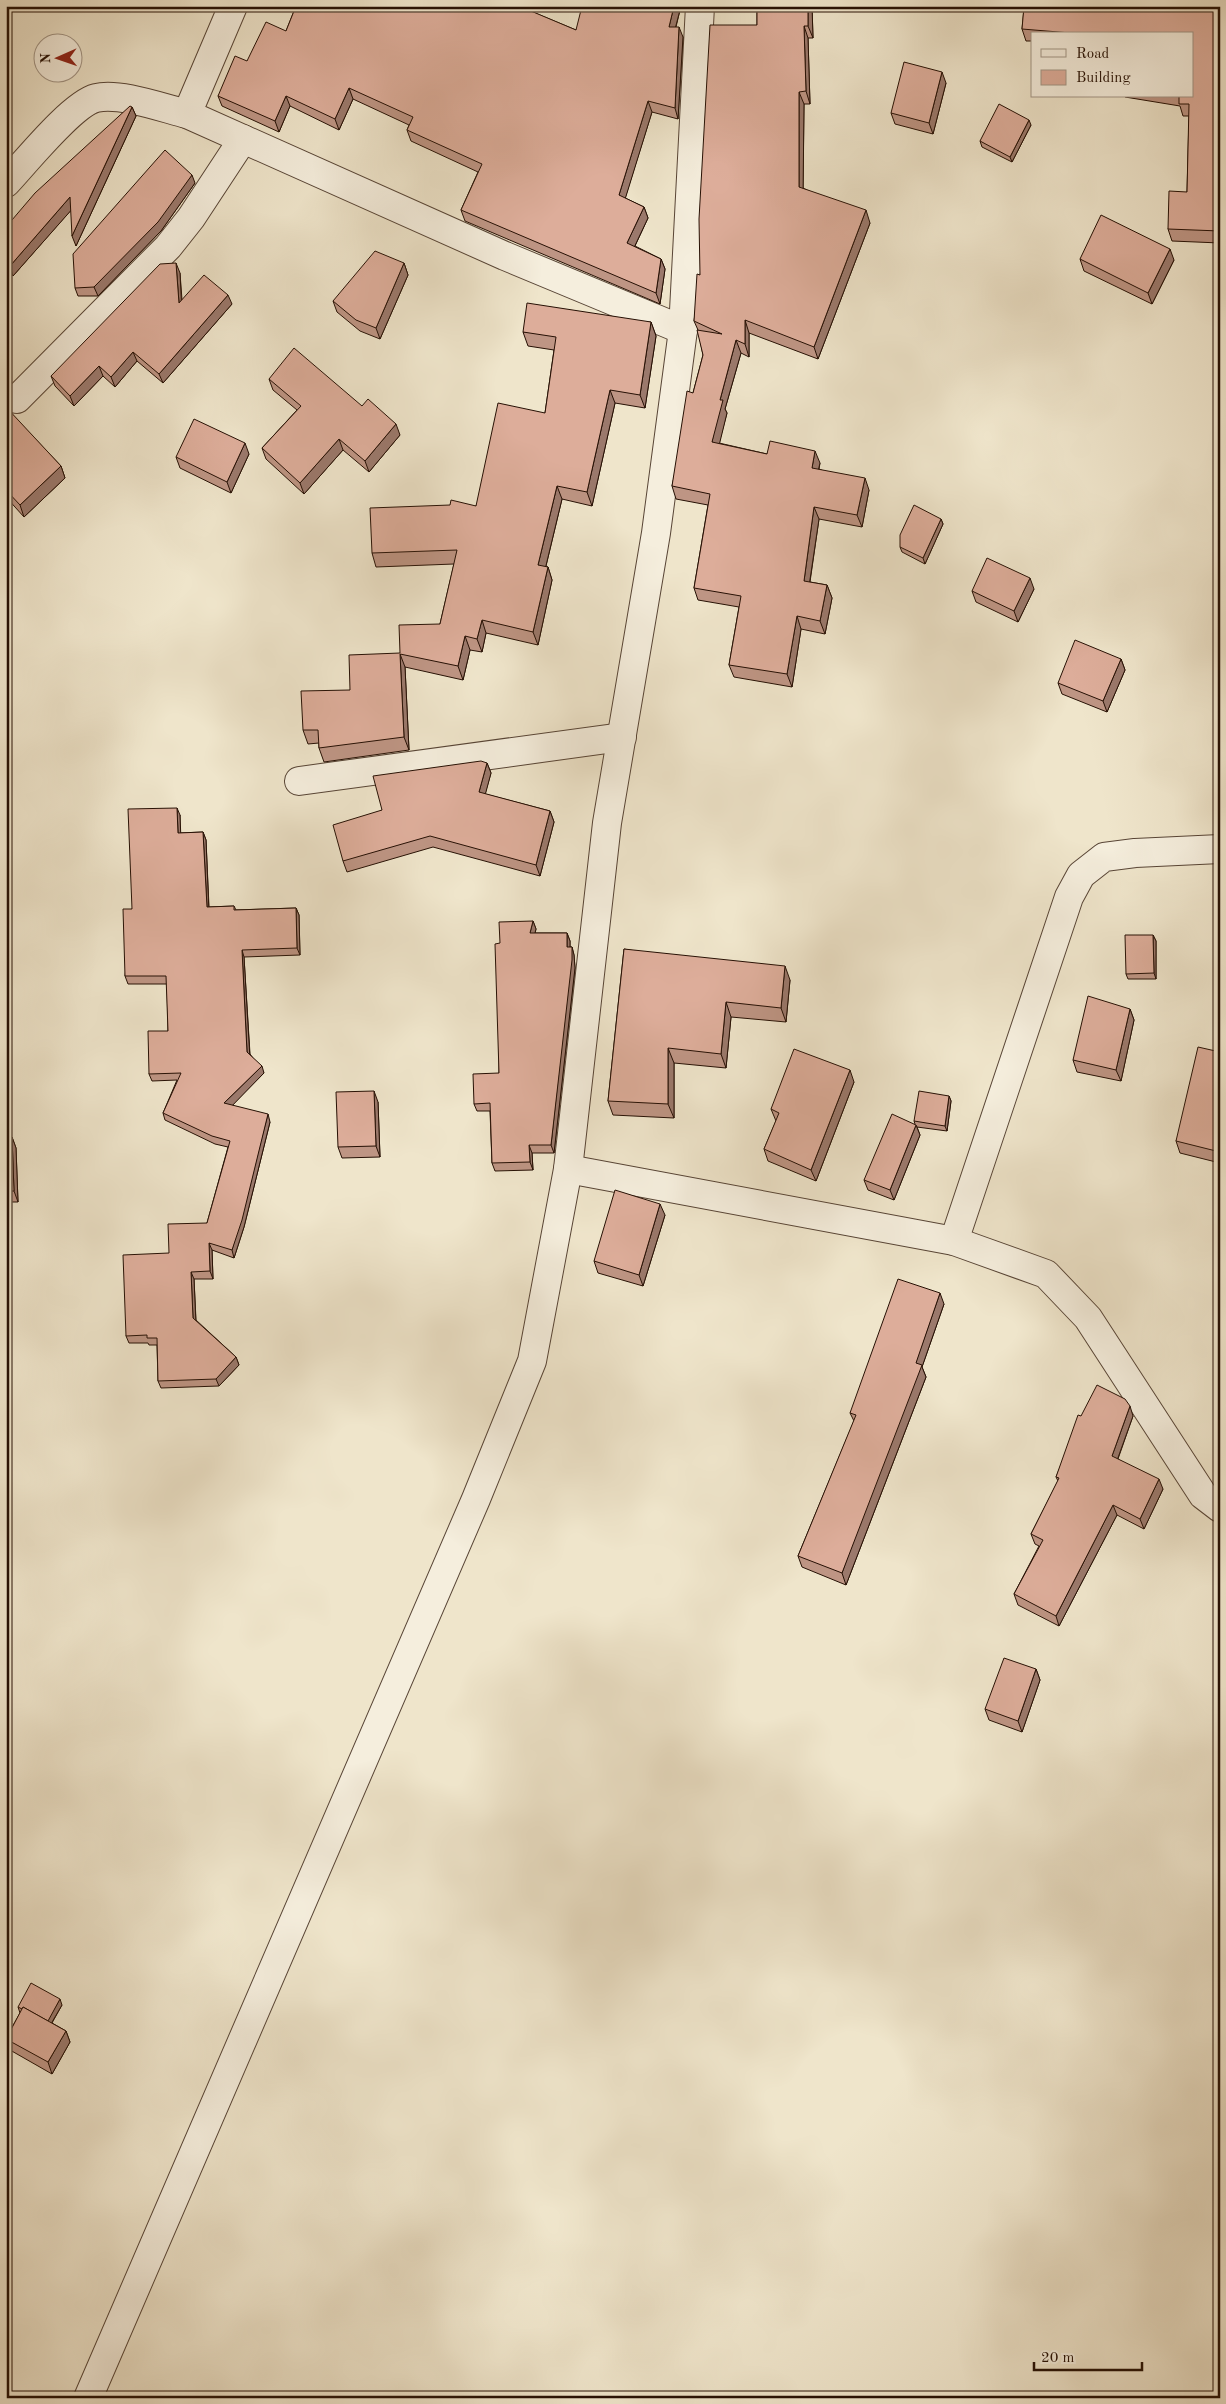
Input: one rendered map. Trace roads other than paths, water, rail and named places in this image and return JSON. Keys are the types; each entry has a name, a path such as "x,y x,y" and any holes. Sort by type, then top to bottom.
{"street":[{"path":"187,114 233,6"},
{"path":"88,2398 476,1499 532,1361 568,1169 598,890 668,457 683,330 700,6"},
{"path":"6,182 76,108 96,98 117,98 187,114 505,256 683,330"},
{"path":"17,399 168,247 191,218 243,139"},
{"path":"299,781 622,738"},
{"path":"954,1241 1069,896 1081,875 1104,857 1135,853 1220,849"},
{"path":"568,1169 954,1241 1046,1274 1088,1318 1203,1496 1220,1508"}]}
